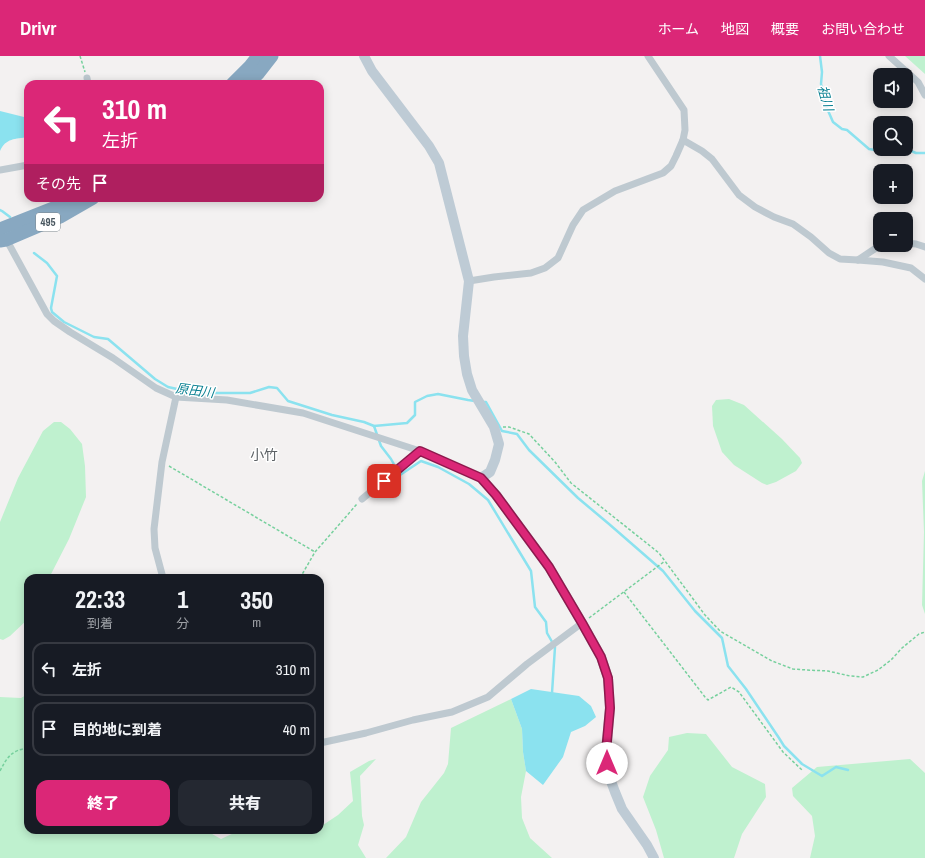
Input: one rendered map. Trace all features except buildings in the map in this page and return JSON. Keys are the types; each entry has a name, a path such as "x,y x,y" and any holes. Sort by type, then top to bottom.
{"highway":[{"path":"236,80 258,56"},
{"path":"252,80 272,56"},
{"name":"495","path":"2,233 66,202"},
{"name":"495","path":"2,233 60,217 86,202"}],"street":[{"path":"364,56 372,71 429,146 439,163 468,282 463,336 467,374 472,390 494,427 499,444 490,472 481,478"},
{"path":"468,282 494,277 531,273 544,268 558,258 573,225 583,210 615,191 663,173 671,166 683,140 685,130 684,110 648,56"},
{"path":"889,56 918,82 925,95"},
{"path":"683,140 702,151 712,159 739,195 755,207 792,224 811,237 829,253 840,259 883,262 911,268 925,279"},
{"path":"0,170 24,166"},
{"path":"2,233 47,314 70,332 113,358 156,388 176,397 227,400 304,413 420,451 481,478 496,495 549,567 601,657 608,678 610,708 606,752 608,773 614,792 622,809 647,845 654,858"},
{"path":"913,244 925,248"},
{"path":"858,260 873,250"},
{"path":"163,574 155,548 154,529 162,462 176,397"},
{"path":"362,499 420,451"},
{"path":"324,742 452,712 488,696 527,664 582,623"}],"path":[{"path":"80,56 87,80"},
{"path":"494,427 509,427 529,434 555,462 571,483 659,553 706,615 720,630 772,660 793,669 828,671 850,676 863,677 878,670 919,634 925,632"},
{"path":"162,462 315,552"},
{"path":"302,574 315,552 362,499"},
{"path":"582,623 665,561"},
{"path":"624,592 704,697 708,700 731,687 739,692 783,752 802,770"},
{"path":"0,771 13,752 24,748"}],"green space":[{"path":"905,56 925,56 925,74"},
{"path":"729,399 744,405 782,439 800,458 802,463 796,471 776,482 767,485 734,465 722,452 713,426 712,406 716,400"},
{"path":"54,422 61,422 70,429 82,444 85,466 86,497 69,539 51,574 24,574 24,623 10,636 3,640 0,639 0,522 18,478 43,431"},
{"path":"925,471 925,614 922,605 924,532 922,481"},
{"path":"24,696 24,834 212,834 221,839 232,834 324,834 324,824 338,815 353,801 350,772 369,761 376,759 360,776 362,816 364,825 358,845 366,858 0,858 0,697 21,698"},
{"path":"511,699 522,729 526,771 521,797 522,818 530,838 552,858 386,858 406,837 421,802 444,773 448,764 451,728"},
{"path":"687,733 706,734 732,767 765,784 766,797 742,834 734,858 664,858 656,830 643,797 650,776 668,750 669,737"},
{"path":"910,759 925,773 925,858 810,858 815,836 812,816 793,796 792,788 817,767"}],"water":[{"path":"0,111 24,117 24,138 8,141 0,151"},
{"path":"531,689 579,696 591,706 596,717 585,726 571,732 563,757 543,785 526,771 522,729 511,699"}],"waterway":[{"name":"祖川","path":"820,56 822,72 821,84 826,106 833,122 842,129 847,130 869,149 873,150"},
{"name":"祖川","path":"913,152 925,153"},
{"name":"原田川","path":"0,210 10,217"},
{"name":"原田川","path":"34,253 47,263 57,276 51,308 52,312 64,322 94,337 108,339 155,379 168,387 195,393 250,393 269,387 277,388 288,401 374,426 407,423 415,415 415,402 427,396 438,394 475,401"},
{"path":"482,402 486,402 502,431 517,434 529,450 578,498 663,571 695,611 722,638 728,666 746,689 784,746 802,764 822,776 836,767 848,770"},
{"path":"374,426 381,446 391,459 400,475 421,461 438,467 469,484 488,500 531,571 535,607 546,622 547,633 555,647 552,693"}],"district":[{"name":"小竹","path":"264,455"}],"route":[{"path":"384,481 420,451 481,478 496,495 549,567 601,657 608,678 610,708 606,752 607,763"}]}
